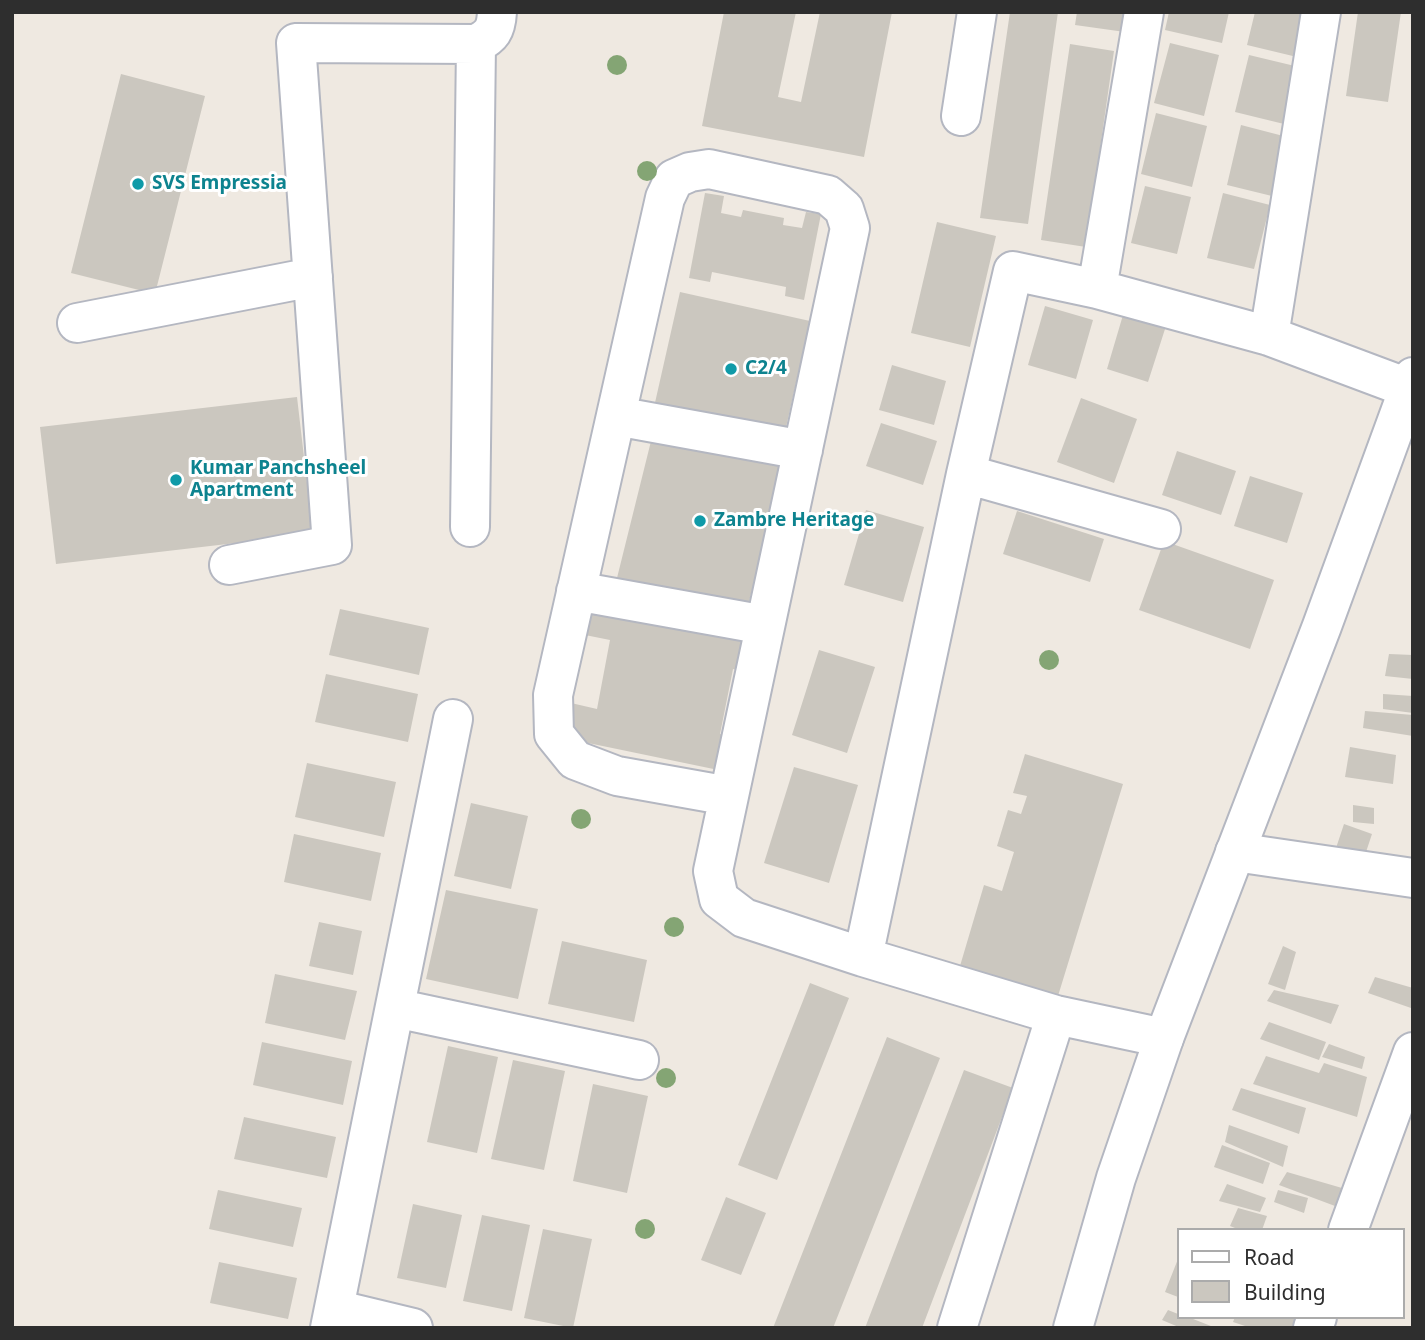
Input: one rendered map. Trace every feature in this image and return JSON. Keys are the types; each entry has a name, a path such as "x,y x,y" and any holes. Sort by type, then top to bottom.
{"street":[{"path":"229,565 332,545 296,43 476,44 489,38 496,26 497,12"},
{"path":"961,116 977,12"},
{"path":"1097,289 1144,12"},
{"path":"1269,336 1321,12"},
{"path":"470,527 476,44"},
{"path":"729,796 617,776 575,760 554,734 553,695 665,198 674,179 690,172 709,169 828,195 844,209 850,228 765,625 729,796 713,871 719,899 744,918 863,957 1056,1015 1164,1038"},
{"path":"863,957 966,474 1013,271 1097,289 1269,336 1411,382 1322,626 1164,1038 1116,1178 1073,1328"},
{"path":"77,323 313,277"},
{"path":"615,416 803,450"},
{"path":"966,474 1161,529"},
{"path":"576,591 765,625"},
{"path":"413,1328 332,1318 453,719"},
{"path":"1235,852 1411,866"},
{"path":"395,1008 639,1060"},
{"path":"957,1328 1056,1015"},
{"path":"1349,1228 1413,1052"}],"building":[{"path":"724,12 796,12 778,97 801,102 820,12 892,12 864,157 702,126"},
{"path":"1010,12 1058,12 1028,224 980,218"},
{"path":"1077,12 1128,12 1125,32 1075,25"},
{"path":"1169,12 1229,12 1222,43 1165,30"},
{"path":"1255,12 1308,12 1297,57 1247,45"},
{"path":"1358,12 1401,12 1388,102 1346,96"},
{"path":"1170,43 1219,55 1204,116 1154,103"},
{"path":"1070,44 1114,51 1086,247 1041,240"},
{"path":"1249,55 1299,67 1284,124 1235,112"},
{"name":"SVS Empressia","path":"121,74 205,96 155,294 71,273"},
{"path":"1156,113 1207,126 1192,187 1141,174"},
{"path":"1241,125 1291,138 1276,197 1227,185"},
{"path":"1145,186 1191,197 1177,254 1131,243"},
{"path":"705,193 724,196 721,213 741,217 743,210 784,218 783,225 802,228 806,212 821,214 804,300 785,296 786,287 712,272 710,282 689,278"},
{"path":"1223,193 1270,205 1254,269 1207,258"},
{"path":"937,222 996,236 970,347 911,333"},
{"name":"C2/4","path":"680,292 810,321 782,445 652,416"},
{"path":"1045,306 1093,320 1076,379 1028,365"},
{"path":"1123,315 1165,329 1148,382 1107,369"},
{"path":"892,365 946,381 934,425 879,410"},
{"name":"Kumar Panchsheel Apartment","path":"297,397 313,534 56,564 40,427"},
{"path":"1081,398 1137,419 1114,483 1057,462"},
{"path":"881,423 937,441 923,485 866,466"},
{"name":"Zambre Heritage","path":"654,429 784,461 746,614 616,582"},
{"path":"1177,451 1236,471 1221,515 1162,495"},
{"path":"1250,476 1303,493 1287,543 1234,526"},
{"path":"866,510 924,527 903,602 844,585"},
{"path":"1017,511 1104,539 1090,582 1003,554"},
{"path":"1164,541 1274,580 1250,649 1139,610"},
{"path":"340,609 429,628 419,675 329,655"},
{"path":"591,609 755,643 749,673 733,669 720,734 736,738 728,772 564,738 571,703 597,709 610,640 585,635"},
{"path":"819,650 875,667 847,753 792,735"},
{"path":"1389,654 1413,655 1413,679 1385,676"},
{"path":"326,674 418,694 408,742 315,722"},
{"path":"1383,694 1413,696 1413,713 1383,709"},
{"path":"1365,711 1413,715 1413,736 1363,728"},
{"path":"1350,747 1396,755 1393,784 1345,777"},
{"path":"1025,754 1123,784 1058,996 960,966 984,885 1002,891 1014,852 997,846 1008,810 1021,814 1027,796 1013,793"},
{"path":"307,763 396,782 384,837 295,817"},
{"path":"794,767 858,785 829,883 764,863"},
{"path":"471,803 528,816 511,889 454,876"},
{"path":"1353,805 1374,808 1374,824 1353,822"},
{"path":"1344,824 1372,834 1365,855 1336,848"},
{"path":"294,834 381,853 371,901 284,882"},
{"path":"446,890 538,909 518,999 426,979"},
{"path":"319,922 362,931 353,975 309,966"},
{"path":"562,941 647,960 634,1022 548,1004"},
{"path":"1283,946 1296,952 1285,990 1268,984"},
{"path":"275,974 357,991 345,1040 265,1023"},
{"path":"1375,977 1413,988 1411,1008 1368,993"},
{"path":"810,983 849,998 777,1180 738,1165"},
{"path":"1274,990 1339,1005 1331,1024 1267,1001"},
{"path":"1269,1022 1326,1042 1319,1060 1260,1039"},
{"path":"887,1037 940,1058 833,1328 773,1328"},
{"path":"262,1042 352,1061 343,1105 253,1085"},
{"path":"1329,1044 1365,1057 1362,1069 1322,1057"},
{"path":"448,1046 498,1057 477,1153 427,1142"},
{"path":"1266,1056 1319,1073 1324,1063 1367,1077 1357,1117 1253,1084"},
{"path":"513,1060 565,1071 544,1170 491,1159"},
{"path":"964,1070 1013,1088 922,1328 865,1328"},
{"path":"593,1084 648,1096 627,1193 573,1181"},
{"path":"1241,1088 1306,1108 1299,1134 1232,1110"},
{"path":"244,1117 336,1137 327,1178 234,1159"},
{"path":"1229,1125 1288,1146 1283,1167 1225,1142"},
{"path":"1222,1145 1270,1163 1263,1184 1214,1167"},
{"path":"1287,1172 1342,1188 1335,1206 1279,1185"},
{"path":"1227,1184 1266,1198 1260,1212 1219,1201"},
{"path":"218,1190 302,1208 293,1247 209,1229"},
{"path":"1278,1190 1308,1198 1304,1213 1274,1202"},
{"path":"726,1197 766,1213 741,1275 701,1260"},
{"path":"413,1204 462,1215 446,1288 397,1278"},
{"path":"1238,1208 1267,1216 1263,1228 1230,1226"},
{"path":"482,1215 530,1225 512,1311 463,1301"},
{"path":"543,1229 592,1239 573,1328 524,1318"},
{"path":"219,1262 297,1278 288,1319 210,1303"},
{"path":"1176,1264 1176,1296 1165,1292"},
{"path":"1168,1310 1176,1313 1176,1319 1193,1319 1216,1328 1181,1328 1162,1320"},
{"path":"1234,1319 1302,1319 1300,1328 1251,1328 1233,1322"}],"place":[{"name":"SVS Empressia","path":"138,184"},
{"name":"C2/4","path":"731,369"},
{"name":"Kumar Panchsheel Apartment","path":"176,480"},
{"name":"Zambre Heritage","path":"700,521"}]}
